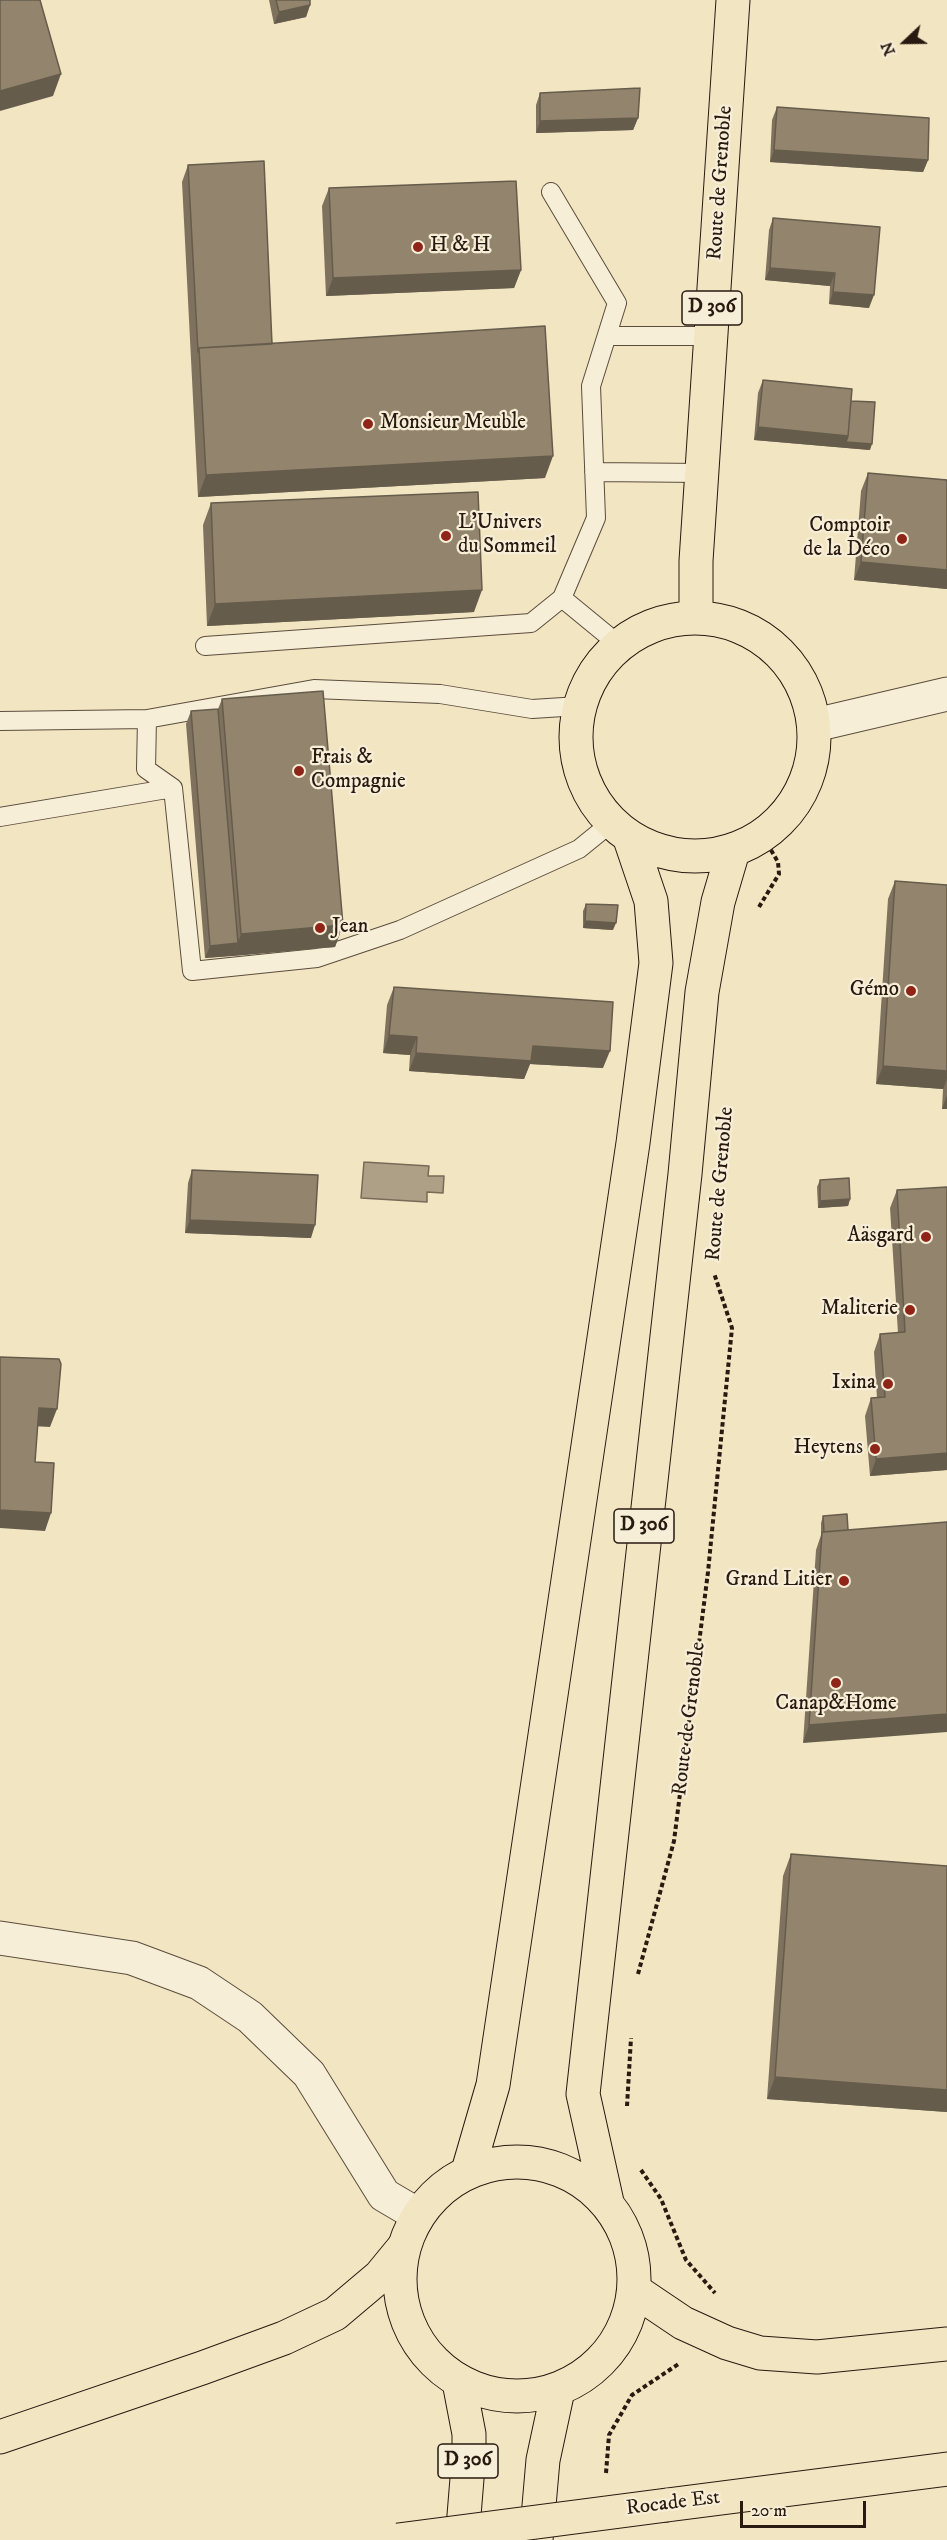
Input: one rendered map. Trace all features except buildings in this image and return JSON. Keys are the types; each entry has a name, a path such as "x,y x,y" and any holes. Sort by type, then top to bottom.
{"main road":[{"name":"Route de Grenoble","path":"696,617 696,561 733,0"},
{"path":"468,2171 493,2085 628,1177 654,975 651,901 621,831 591,798 579,769 575,737 579,706 594,672 618,644 654,624 696,617 730,622 762,637 787,661 806,691 815,725 812,767 793,806 763,836 733,851 698,858 663,853 621,831"},
{"name":"Route de Grenoble","path":"607,2202 583,2094 685,1174 702,992 718,902 733,851"},
{"path":"0,2437 202,2368 284,2337 325,2318 355,2300 380,2276 403,2248 418,2215 448,2183 468,2171 504,2161 542,2163 578,2177 607,2202 626,2232 635,2267 637,2292 618,2340 592,2370 558,2390 524,2397 491,2394 459,2382 429,2358 408,2325 400,2286 403,2248"},
{"path":"637,2292 683,2323 706,2334 760,2353 817,2357 947,2344"},
{"name":"D 306","path":"459,2382 469,2454 462,2540"},
{"path":"536,2540 543,2460 558,2390"},
{"name":"Rocade Est","path":"398,2540 947,2469"}],"street":[{"path":"815,725 947,694"},
{"path":"0,1938 132,1958 199,1983 250,2017 309,2074 384,2195 418,2215"}],"lane":[{"path":"205,646 531,623 562,598 596,518 591,387 617,303 551,192"},
{"path":"607,336 710,336"},
{"path":"594,472 702,473"},
{"path":"562,598 618,644"},
{"path":"0,721 147,719 314,689 440,694 532,709 579,706"},
{"path":"147,719 146,769 173,788 192,971 317,958 400,930 621,831"},
{"path":"0,817 173,788"}],"path":[{"path":"755,914 779,874 778,862 763,836"},
{"name":"Route de Grenoble","path":"638,1975 674,1841 708,1572 732,1328 712,1266"},
{"path":"627,2108 631,2030"},
{"path":"605,2482 609,2435 632,2395 692,2357 706,2334 720,2299 686,2260 662,2199 637,2164"}],"shaded area":[{"path":"364,1162 429,1166 428,1176 444,1176 443,1193 427,1192 427,1202 361,1198"}],"place":[{"name":"H & H","path":"418,247"},
{"name":"Monsieur Meuble","path":"368,424"},
{"name":"L'Univers du Sommeil","path":"446,536"},
{"name":"Comptoir de la Déco","path":"902,539"},
{"name":"Frais & Compagnie","path":"299,771"},
{"name":"Jean","path":"320,928"},
{"name":"Gémo","path":"911,991"},
{"name":"Aäsgard","path":"926,1237"},
{"name":"Maliterie","path":"910,1310"},
{"name":"Ixina","path":"888,1384"},
{"name":"Heytens","path":"875,1449"},
{"name":"Grand Litier","path":"844,1581"},
{"name":"Canap&Home","path":"836,1683"}]}
